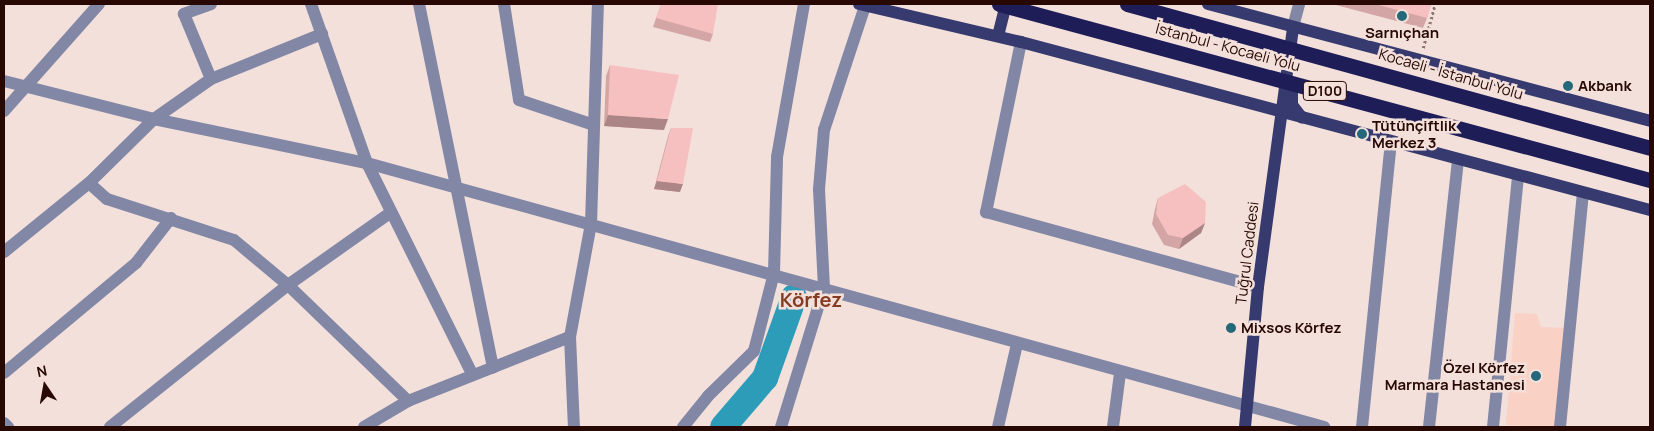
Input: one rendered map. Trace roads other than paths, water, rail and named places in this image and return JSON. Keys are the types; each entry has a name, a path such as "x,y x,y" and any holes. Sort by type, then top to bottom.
{"highway":[{"name":"İstanbul - Kocaeli Yolu","path":"999,4 1650,180"},
{"name":"Kocaeli - İstanbul Yolu","path":"1127,4 1650,148"}],"main road":[{"path":"998,36 1006,4"},
{"path":"1208,4 1650,121"},
{"path":"862,5 998,36 1583,194 1650,210"},
{"name":"Tuğrul Caddesi","path":"1245,427 1258,287 1280,112 1293,27"},
{"path":"1302,118 1290,97 1297,52 1302,39 1316,34"}],"street":[{"path":"4,112 99,4"},
{"path":"210,4 184,14 211,79"},
{"path":"312,4 367,163 390,213 472,374"},
{"path":"419,4 454,187 493,368"},
{"path":"504,4 519,100 594,125"},
{"path":"574,427 570,337 591,224 598,4"},
{"path":"683,427 708,396 754,350 774,274 776,157 804,4"},
{"path":"1293,27 1299,4"},
{"path":"780,427 824,288 818,189 824,130 862,5"},
{"path":"4,252 89,182 154,119 211,79 322,34"},
{"path":"1021,42 986,212 1258,287"},
{"path":"4,81 154,119 367,163 774,274 1120,373 1324,427"},
{"path":"1362,427 1391,142"},
{"path":"1429,427 1458,160"},
{"path":"1494,427 1518,175"},
{"path":"89,182 107,199 172,218 234,240 288,285 408,401"},
{"path":"1560,427 1583,194"},
{"path":"110,427 288,285 390,213"},
{"path":"4,373 136,263 172,218"},
{"path":"364,427 408,401 472,374 493,368 570,337"},
{"path":"998,427 1017,344"},
{"path":"1114,427 1120,373"},
{"path":"4,423 8,427"}],"waterway":[{"path":"723,427 765,378 794,297"}],"place":[{"name":"Sarnıçhan","path":"1402,16"},
{"name":"Akbank","path":"1568,86"},
{"name":"Tütünçiftlik Merkez 3","path":"1362,134"},
{"name":"Mixsos Körfez","path":"1231,328"},
{"name":"Özel Körfez Marmara Hastanesi","path":"1536,376"}],"district":[{"name":"Körfez","path":"811,299"}]}
